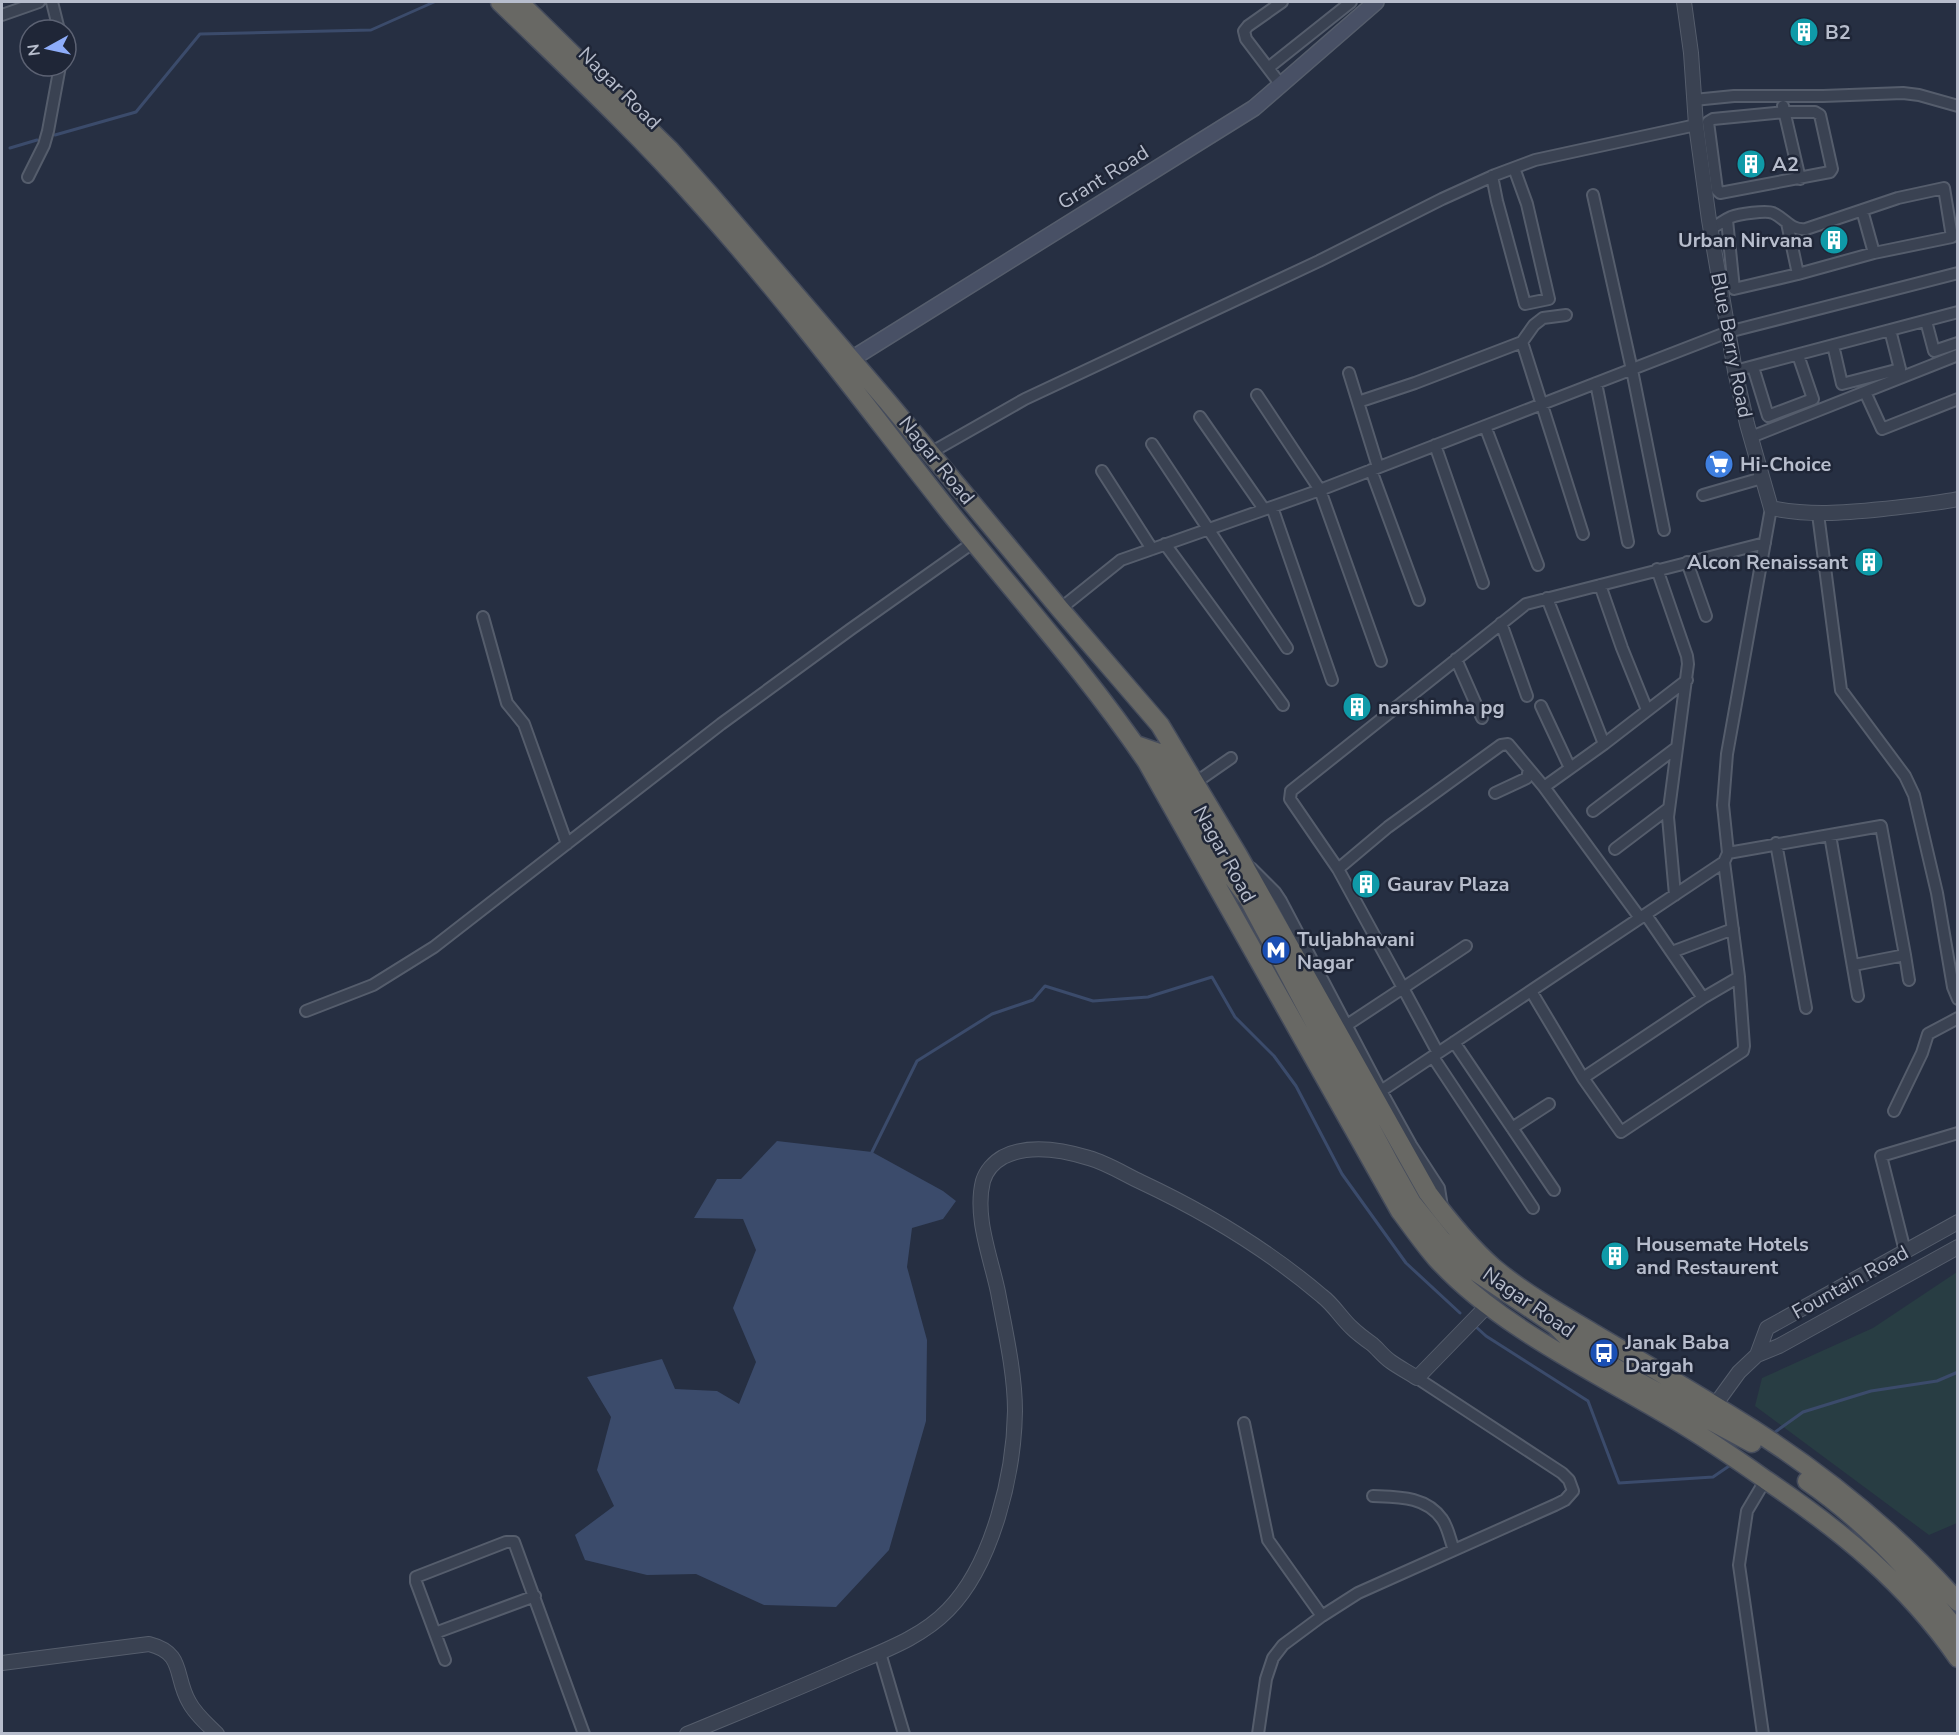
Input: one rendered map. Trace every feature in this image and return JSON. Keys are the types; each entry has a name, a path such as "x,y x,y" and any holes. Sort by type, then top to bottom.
{"highway":[{"name":"Nagar Road","path":"500,2 669,168 844,364 930,453 1060,609 1160,724 1238,855 1428,1193 1461,1236 1495,1269 1534,1297 1711,1412"},
{"name":"Nagar Road","path":"519,2 670,150 844,364 861,401 1085,676 1132,740 1147,762 1401,1211 1436,1258 1488,1305 1543,1342 1672,1418 1816,1513 1903,1590 1941,1633 1958,1658"},
{"path":"1152,715 1132,740 1159,753 1230,874 1248,898 1412,1203 1442,1239 1473,1270 1555,1325 1570,1340 1626,1375 1711,1412 1836,1487 1884,1527 1926,1567 1958,1602"},
{"path":"1672,1418 1711,1412"},
{"path":"1761,1442 1872,1534 1934,1600 1958,1632"}],"main road":[{"name":"Grant Road","path":"844,364 1254,108 1376,2"}],"street":[{"path":"2,15 39,2"},
{"path":"52,2 56,18"},
{"path":"1281,85 1246,39 1244,31 1282,2"},
{"path":"1268,68 1351,2"},
{"name":"Blue Berry Road","path":"1684,2 1691,53 1696,125 1728,332 1751,437 1771,508"},
{"path":"28,177 44,146 58,78"},
{"path":"1694,100 1734,96 1904,93 1958,106"},
{"path":"1781,96 1800,179"},
{"path":"1815,111 1822,118 1832,170 1828,174 1722,194 1717,190 1708,122 1713,119 1785,112 1815,111"},
{"path":"930,453 1025,399 1492,176 1535,160 1696,125"},
{"path":"1492,176 1525,304 1549,299 1527,204 1514,168"},
{"path":"1710,224 1718,225 1731,217 1770,212 1795,229 1806,229 1898,198 1944,188 1952,237 1874,253 1734,289 1727,220"},
{"path":"1593,195 1632,370 1664,530"},
{"path":"1862,210 1874,253"},
{"path":"1787,223 1798,274"},
{"path":"1060,609 1121,560 1320,490 1728,332 1958,273"},
{"path":"1735,371 1958,312"},
{"path":"1358,402 1522,342 1534,325 1543,318 1566,315"},
{"path":"1926,321 1934,351 1958,343"},
{"path":"1833,345 1842,384 1890,372 1900,369 1890,330"},
{"path":"1522,342 1529,358 1541,404 1583,534"},
{"path":"1753,367 1768,416 1813,399 1798,355"},
{"path":"1751,437 1958,355"},
{"path":"1349,373 1374,469 1419,600"},
{"path":"1596,383 1629,542"},
{"path":"1865,392 1882,429 1958,399"},
{"path":"1257,395 1320,490 1381,661"},
{"path":"1200,417 1268,508 1332,680"},
{"path":"1485,426 1538,565"},
{"path":"1152,444 1287,648"},
{"path":"1435,445 1483,583"},
{"path":"1102,471 1152,549"},
{"path":"1703,495 1762,478"},
{"path":"1531,991 1583,1078 1621,1132 1743,1051 1745,1041 1726,858 1723,805 1727,754 1771,508 1818,514 1922,505 1958,499"},
{"path":"1818,514 1841,690 1905,776 1914,795 1937,893 1953,987 1958,999"},
{"path":"306,1011 373,985 434,947 721,724 859,622 974,542"},
{"path":"1533,1208 1435,1055 1403,988 1338,869 1290,799 1291,791 1526,604 1766,543"},
{"path":"1166,544 1283,705"},
{"path":"1687,562 1706,616"},
{"path":"1658,570 1687,656 1687,680 1668,817 1675,895"},
{"path":"1600,585 1647,710"},
{"path":"1547,598 1604,744"},
{"path":"483,617 507,703 525,724 567,844"},
{"path":"1501,623 1527,696"},
{"path":"1456,659 1482,717"},
{"path":"1544,787 1687,680"},
{"path":"1541,706 1570,768"},
{"path":"1338,869 1388,827 1501,745 1508,744 1672,952 1703,998"},
{"path":"1593,811 1676,748"},
{"path":"1195,783 1231,758"},
{"path":"1495,793 1527,778 1529,769"},
{"path":"1616,849 1669,808"},
{"path":"1381,1091 1643,917 1726,858 1776,843 1881,826 1909,980"},
{"path":"1830,835 1858,996"},
{"path":"1776,843 1806,1008"},
{"path":"1238,855 1281,901 1381,1091 1411,1145 1439,1188 1443,1212"},
{"path":"1672,952 1733,929"},
{"path":"1347,1025 1466,946"},
{"path":"1854,965 1905,955"},
{"path":"1583,1078 1703,998 1739,977"},
{"path":"1894,1111 1922,1053 1928,1034 1958,1018"},
{"path":"1454,1042 1554,1190"},
{"path":"1512,1128 1549,1104"},
{"path":"1905,1251 1881,1156 1958,1133"},
{"path":"687,1734 902,1643 927,1628 948,1611 974,1578 988,1550 996,1524 1008,1467 1015,1409 1001,1308 984,1229 982,1196 984,1179 990,1167 1002,1158 1017,1152 1040,1150 1091,1158 1167,1194 1269,1255 1326,1298 1351,1328 1389,1361 1562,1473 1569,1480 1573,1491 1565,1500 1358,1593 1283,1645 1273,1658 1266,1679 1258,1734"},
{"name":"Fountain Road","path":"1757,1355 1767,1328 1958,1222"},
{"name":"Fountain Road","path":"1711,1412 1739,1372 1757,1355 1779,1346 1958,1246"},
{"path":"1417,1378 1488,1305"},
{"path":"1244,1423 1268,1540 1322,1616"},
{"path":"1763,1734 1739,1565 1747,1511 1766,1479"},
{"path":"1373,1496 1404,1497 1427,1506 1443,1520 1454,1550"},
{"path":"445,1660 416,1577 506,1542 514,1542 584,1734"},
{"path":"435,1633 535,1596"},
{"path":"2,1663 149,1644 161,1647 168,1651 174,1660 189,1702 217,1734"},
{"path":"880,1653 904,1734"}],"green space":[{"path":"1957,1272 1957,1523 1929,1535 1755,1406 1762,1378 1873,1328"}],"water":[{"path":"777,1141 872,1152 943,1191 956,1201 943,1219 912,1228 907,1267 927,1340 926,1421 889,1550 836,1607 764,1605 696,1574 647,1575 585,1560 575,1535 614,1506 597,1470 611,1417 587,1377 662,1359 675,1389 717,1391 739,1404 756,1362 733,1308 756,1250 743,1219 694,1218 717,1179 741,1179"}],"waterway":[{"path":"55,135 136,112 200,34 371,30 434,2"},
{"path":"10,148 37,140"},
{"path":"872,1152 917,1061 992,1014 1033,1000 1045,986 1093,1001 1148,997 1212,977 1235,1017 1274,1056 1296,1086 1342,1174 1406,1263 1460,1313"},
{"path":"1475,1326 1486,1336 1588,1401 1619,1483 1713,1477 1732,1464"},
{"path":"1771,1435 1803,1412 1871,1391 1937,1381 1958,1372"}],"place":[{"name":"B2","path":"1804,32"},
{"name":"A2","path":"1751,164"},
{"name":"Urban Nirvana","path":"1834,240"},
{"name":"Hi-Choice","path":"1719,464"},
{"name":"Alcon Renaissant","path":"1869,562"},
{"name":"narshimha pg","path":"1357,707"},
{"name":"Gaurav Plaza","path":"1366,884"},
{"name":"Tuljabhavani Nagar","path":"1276,950"},
{"name":"Housemate Hotels and Restaurent","path":"1615,1256"},
{"name":"Janak Baba Dargah","path":"1604,1353"}]}
